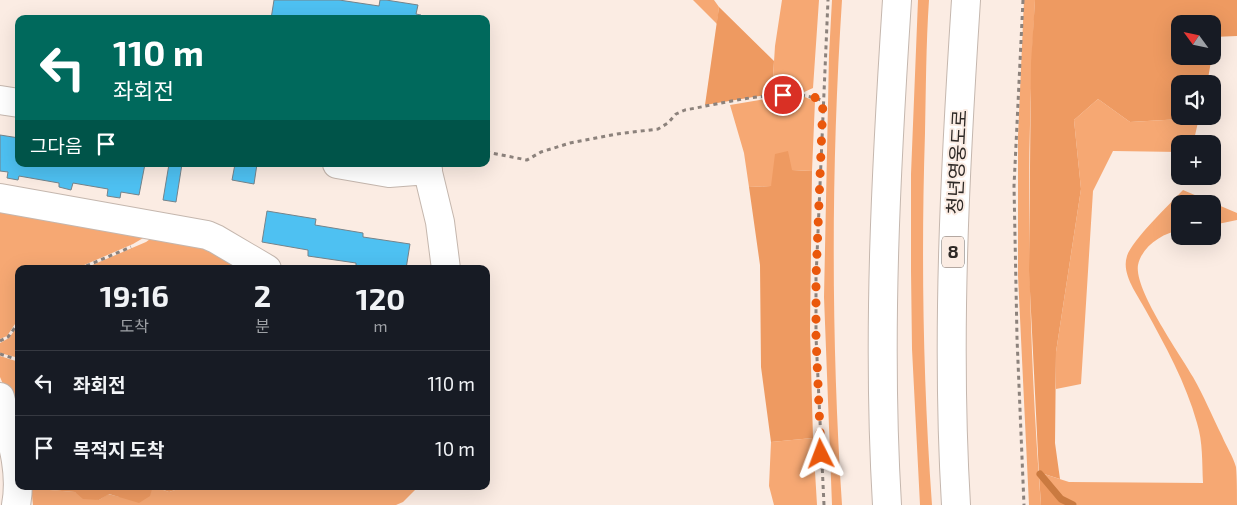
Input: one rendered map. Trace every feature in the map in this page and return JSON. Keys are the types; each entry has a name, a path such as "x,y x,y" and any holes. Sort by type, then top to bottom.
{"main road":[{"path":"887,505 884,447 884,253 897,0"},
{"name":"청년영웅도로","path":"956,505 952,445 953,255 966,0"},
{"path":"355,167 389,173 427,167 440,222 445,265"},
{"path":"0,198 207,235 216,238 260,265"},
{"path":"0,397 15,456"},
{"path":"16,505 17,490"}],"path":[{"path":"824,505 816,347 816,278 828,0"},
{"path":"1023,0 1014,186 1016,338 1024,505"},
{"path":"490,153 527,160 541,152 570,143 617,134 658,129 668,123 676,114 685,110 763,96 802,94 814,96 823,101"},
{"path":"88,265 145,240 157,226"},
{"path":"0,341 8,337 15,327"},
{"path":"0,354 15,359"}],"shaded area":[{"path":"693,0 714,0 719,7 717,24"},
{"path":"782,0 819,0 813,88 802,93 772,94 775,46"},
{"path":"832,0 842,0 834,189 834,316 842,505 832,505 824,297 829,55"},
{"path":"918,0 929,0 923,272 925,366 932,505 920,505 912,349 911,174"},
{"path":"1024,0 1035,0 1030,126 1029,252 1033,379 1041,505 1029,505 1018,276 1018,136"},
{"path":"1035,0 1237,0 1237,36 1221,37 1221,15 1171,15 1171,65 1210,65 1209,75 1171,75 1171,120 1130,122 1098,99 1074,120 1081,189 1056,352 1055,443 1060,479 1041,473 1039,475 1029,271 1031,63"},
{"path":"719,7 774,61 772,94 705,105"},
{"path":"802,96 815,101 812,171 792,170 771,186 749,187 744,153 730,105 765,99"},
{"path":"1098,99 1130,122 1171,120 1171,125 1197,125 1195,135 1171,135 1171,152 1113,151 1093,191 1081,384 1056,389 1056,352 1081,189 1074,120"},
{"path":"788,151 792,170 812,171 810,330 813,438 771,442 761,367 760,265 749,187 771,186 775,154"},
{"path":"1183,190 1195,195 1178,195"},
{"path":"1171,202 1171,233 1160,237 1149,246 1140,258 1138,265 1139,276 1143,290 1159,322 1197,384 1233,459 1236,467 1237,505 1077,505 1062,497 1041,473 1069,482 1203,483 1199,430 1187,393 1160,336 1131,284 1126,270 1127,256 1130,249"},
{"path":"0,205 150,234 133,244 84,265 15,265 15,324 7,336 0,339"},
{"path":"1221,206 1237,213 1237,220 1221,223"},
{"path":"153,237 204,241 244,265 92,265 146,242"},
{"path":"15,330 15,357 0,353 0,343 9,338"},
{"path":"0,356 15,361 15,420 9,398 0,377"},
{"path":"813,438 817,505 774,505 769,486 771,442"},
{"path":"1039,475 1060,500 1069,505 1041,505"},
{"path":"31,490 75,492 99,500 108,494 120,497 140,490 163,490 169,492 175,490 415,490 403,502 396,505 33,505"},
{"path":"49,490 152,490 150,496 139,503 109,494 99,500 83,499 75,492"}],"building":[{"path":"274,0 339,0 379,6 380,0 386,0 418,5 416,14 421,15 272,15"},
{"path":"0,135 15,137 15,167 144,167 139,195 121,192 120,198 107,196 108,189 73,183 71,190 59,187 59,183 19,176 18,180 7,178 8,172 0,171"},
{"path":"168,167 182,167 176,202 163,200"},
{"path":"234,167 257,167 254,184 232,180"},
{"path":"267,211 316,219 315,225 363,233 363,237 410,244 407,265 356,265 356,263 308,256 308,250 262,242"}],"waterway":[{"path":"1040,474 1061,499 1073,505"}],"route":[{"path":"783,95 802,94 814,96 823,101 816,278 816,337 821,454"}]}
